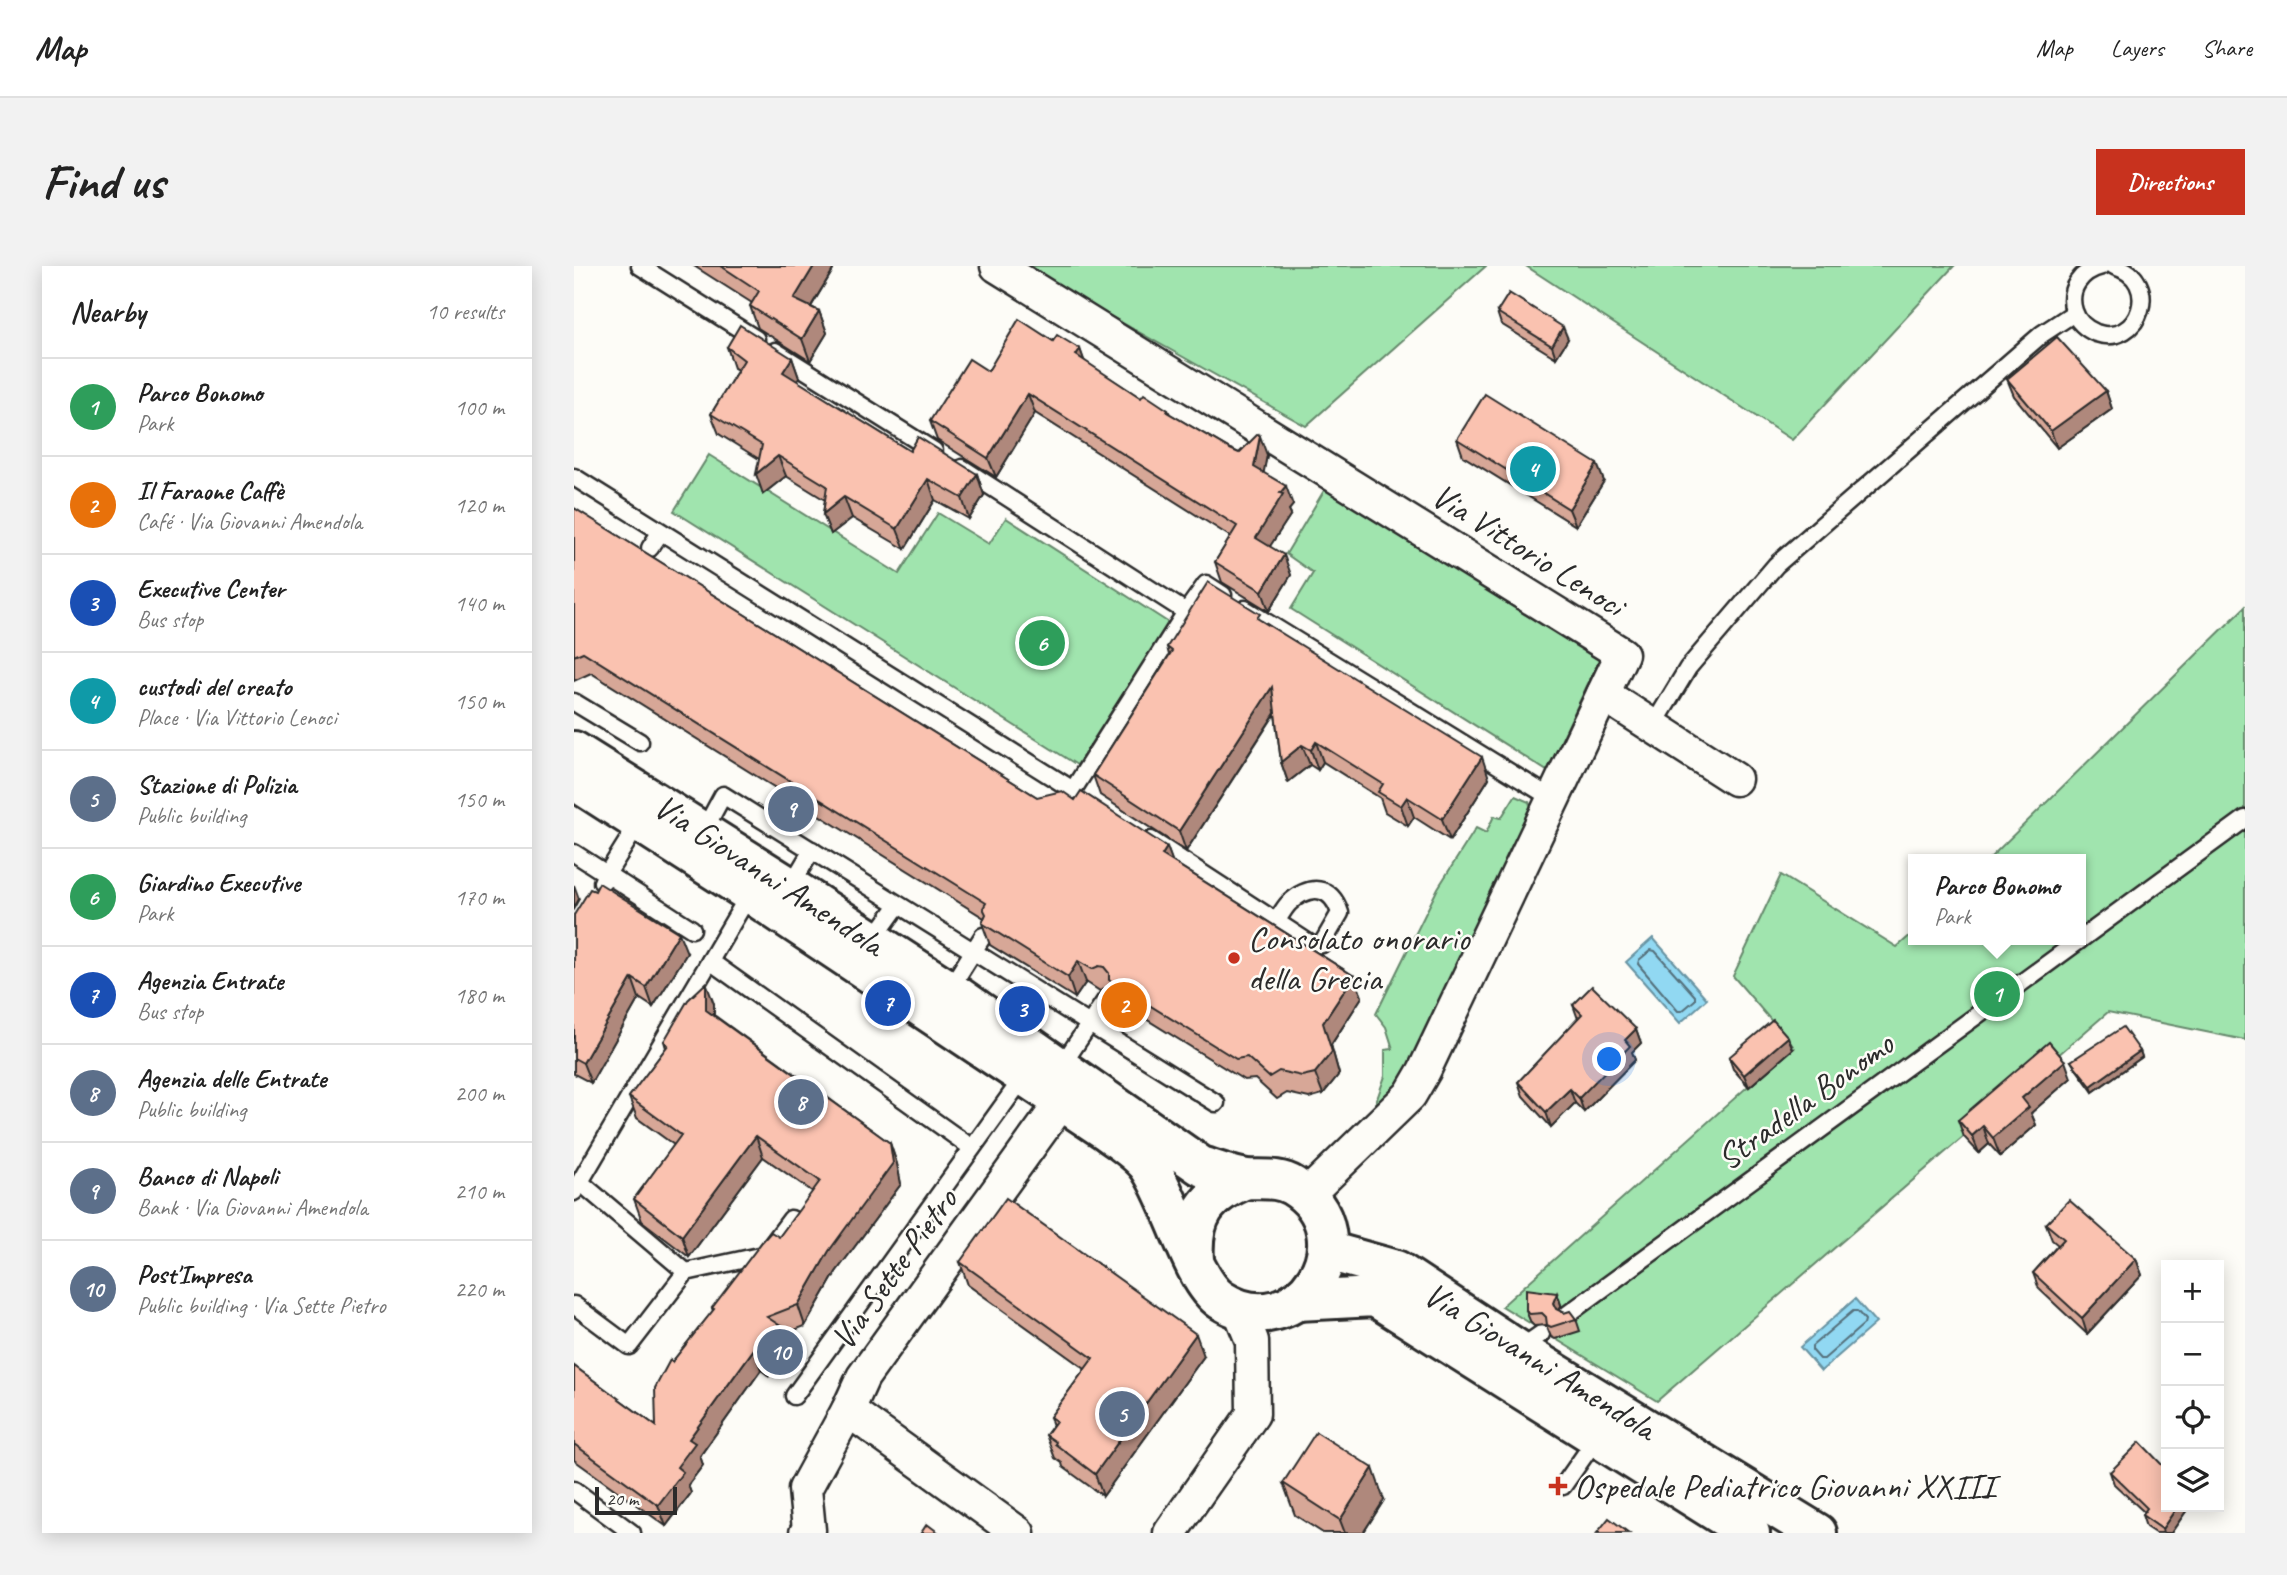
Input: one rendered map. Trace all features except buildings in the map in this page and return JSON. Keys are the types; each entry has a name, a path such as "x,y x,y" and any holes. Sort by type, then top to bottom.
{"main road":[{"name":"Via Giovanni Amendola","path":"574,751 948,990 1147,1164 1165,1196 1203,1281 1219,1298 1239,1309 1259,1312 1279,1310 1297,1301 1375,1297 1817,1533"},
{"name":"Via Giovanni Amendola","path":"574,780 1049,1081 1201,1166 1246,1179 1269,1178 1290,1184 1307,1195"},
{"path":"1194,1260 1193,1239 1198,1219 1209,1201 1226,1187 1246,1179"},
{"path":"1297,1301 1312,1288 1323,1270 1328,1251 1326,1230 1319,1211 1307,1195"},
{"name":"Via Giovanni Amendola","path":"1328,1251 1396,1270 1530,1342 1607,1423 1750,1533"}],"street":[{"name":"Via Vittorio Lenoci","path":"998,266 1622,654 1424,1071 1410,1095 1307,1195"},
{"path":"1603,694 1735,779"},
{"name":"Via Sette Pietro","path":"806,1533 809,1530 805,1489 863,1377 1049,1081"},
{"path":"1170,1533 1253,1414 1252,1341 1239,1309"},
{"path":"848,1410 1018,1533"}],"lane":[{"path":"640,266 1186,612"},
{"path":"2102,266 2088,271 2079,279 2072,301 2074,313 2080,323 2089,330 2110,335 2131,326 2138,316 2142,294 2131,274 2113,266"},
{"path":"1653,726 1688,668 1776,565 2042,334 2074,313"},
{"path":"574,477 1078,793"},
{"path":"650,548 660,533"},
{"path":"1063,806 1078,793 1186,612 1206,584 1553,799"},
{"path":"574,702 640,742"},
{"path":"703,832 723,795 1216,1103"},
{"name":"Stradella Bonomo","path":"2086,935 2245,819"},
{"path":"593,896 639,821"},
{"path":"1137,832 1186,873 1276,922"},
{"path":"790,887 812,850"},
{"path":"574,853 692,929"},
{"path":"686,1272 577,1187 750,892"},
{"path":"872,941 898,905"},
{"path":"948,990 983,936"},
{"name":"Stradella Bonomo","path":"1568,1314 2072,945"},
{"path":"710,961 972,1148"},
{"path":"794,1396 972,1148 1049,1081 1107,998"},
{"path":"574,1305 629,1346 686,1272 764,1255 791,1219"},
{"path":"1563,1486 1607,1423"},
{"path":"574,1489 632,1533"}],"green space":[{"path":"1026,266 1486,266 1306,426"},
{"path":"1526,266 1954,266 1792,440"},
{"path":"709,455 899,574 938,513 989,544 1006,518 1169,623 1077,765 674,511"},
{"path":"1325,489 1600,658 1547,771 1291,609 1313,573 1286,554"},
{"path":"2245,607 2245,1040 2108,1012 1657,1401 1502,1306 1793,1046 1733,976 1781,875 1897,947 1908,937 1908,945 2086,945 2086,854 1994,854"},
{"path":"1515,796 1529,802 1532,811 1408,1069 1382,1107 1376,1102 1385,1076 1385,1050 1393,1049 1386,1027 1376,1014 1438,888 1476,828 1486,833 1494,816 1501,818"}],"water":[{"path":"1653,938 1707,999 1680,1023 1626,962"},
{"path":"1855,1299 1876,1323 1821,1371 1800,1347"}],"place":[{"name":"custodi del creato","path":"1533,469"},
{"name":"Giardino Executive","path":"1042,643"},
{"name":"Banco di Napoli","path":"791,809"},
{"name":"Consolato onorario della Grecia","path":"1234,958"},
{"name":"Parco Bonomo","path":"1997,994"},
{"name":"Agenzia Entrate","path":"888,1003"},
{"name":"Il Faraone Caffè","path":"1124,1005"},
{"name":"Executive Center","path":"1022,1009"},
{"name":"Agenzia delle Entrate","path":"801,1102"},
{"name":"Post'Impresa","path":"780,1352"},
{"name":"Stazione di Polizia","path":"1122,1414"},
{"name":"Ospedale Pediatrico Giovanni XXIII","path":"1558,1486"}]}
